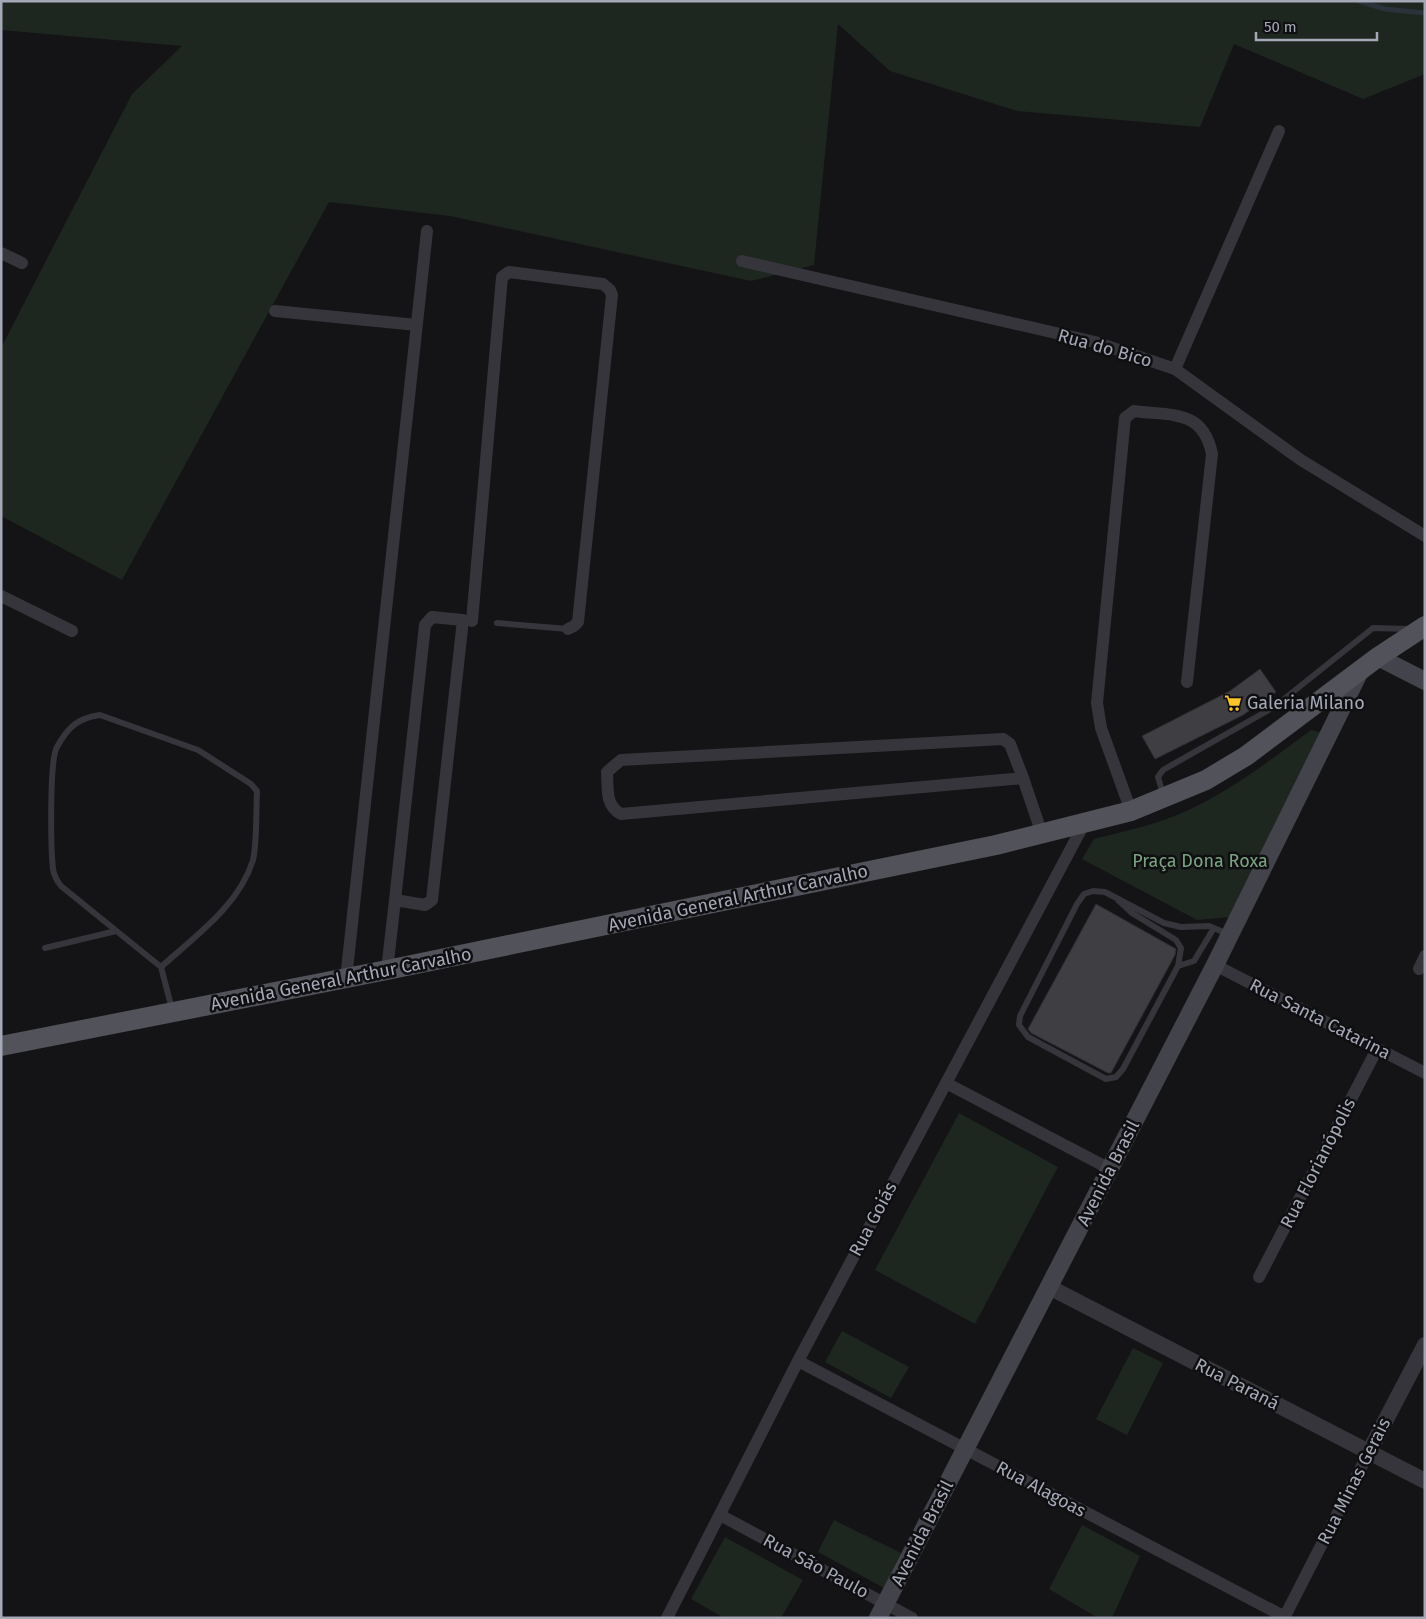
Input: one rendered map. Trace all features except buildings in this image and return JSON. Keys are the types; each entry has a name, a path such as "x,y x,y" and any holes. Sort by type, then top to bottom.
{"main road":[{"name":"Avenida General Arthur Carvalho","path":"1,1046 346,979 1042,834 1130,811 1206,780 1246,756 1378,657 1422,627"},
{"path":"1378,657 1425,681"},
{"name":"Avenida Brasil","path":"881,1610 1216,965 1362,669"},
{"path":"1318,702 1330,718 1333,727"}],"street":[{"path":"1175,369 1279,131"},
{"path":"346,979 427,231"},
{"path":"1,252 22,263"},
{"name":"Rua do Bico","path":"742,261 1095,342 1175,369 1301,460 1425,536"},
{"path":"472,620 502,277 509,272 603,284 610,290 612,295 578,622 568,629"},
{"path":"275,311 417,325"},
{"path":"1130,811 1101,728 1097,703 1125,418 1134,411 1184,417 1197,423 1208,437 1212,454 1187,682"},
{"path":"1,596 72,631"},
{"path":"387,970 425,625 432,617 463,620 432,900 425,905 395,900"},
{"path":"1023,778 621,814 613,810 609,804 607,772 612,765 621,760 1003,740 1010,744 1023,778 1042,834"},
{"name":"Rua Goiás","path":"667,1618 798,1361 1084,824"},
{"path":"1418,969 1425,956"},
{"name":"Rua Santa Catarina","path":"1216,965 1425,1073"},
{"name":"Rua Florianópolis","path":"1259,1277 1377,1049"},
{"path":"946,1084 1110,1169"},
{"name":"Rua Paraná","path":"1049,1287 1425,1481"},
{"name":"Rua Minas Gerais","path":"1284,1617 1425,1345"},
{"name":"Rua Alagoas","path":"798,1361 1284,1617"},
{"name":"Rua São Paulo","path":"720,1515 881,1610 912,1618"}],"lane":[{"path":"497,622 568,629"},
{"path":"1164,797 1158,777 1163,770 1274,707 1373,628 1422,627"},
{"path":"161,967 218,916 243,880 253,860 257,791 252,784 198,750 100,715 85,717 75,722 55,748 52,790 53,870 61,886 161,967 173,1013"},
{"path":"1118,900 1132,913 1176,940 1181,948 1178,966 1123,1069 1116,1077 1106,1079 1028,1037 1020,1030 1020,1016 1077,904 1084,894 1093,891 1104,892 1164,923 1181,927 1202,925 1214,928 1230,936"},
{"path":"1178,966 1194,961 1214,928"},
{"path":"45,948 116,931"}],"green space":[{"path":"1,1 1425,1 1425,74 1363,99 1234,44 1200,127 1017,111 890,71 838,24 814,265 751,281 450,216 329,202 122,580 1,516 1,348 132,94 182,46 1,30"},
{"name":"Praça Dona Roxa","path":"1311,730 1320,732 1231,917 1197,920 1082,859 1094,839 1164,820 1203,803 1240,781"},
{"path":"959,1113 1058,1167 975,1324 875,1270"},
{"path":"842,1331 909,1367 891,1398 825,1362"},
{"path":"1133,1348 1163,1363 1127,1435 1096,1419"},
{"path":"834,1520 901,1553 884,1588 818,1552"},
{"path":"1082,1525 1140,1556 1112,1618 1098,1618 1049,1589"},
{"path":"725,1537 803,1580 781,1618 724,1618 691,1599"}],"waterway":[{"path":"1359,1 1385,9 1425,13"}],"place":[{"name":"Galeria Milano","path":"1233,703"}]}
